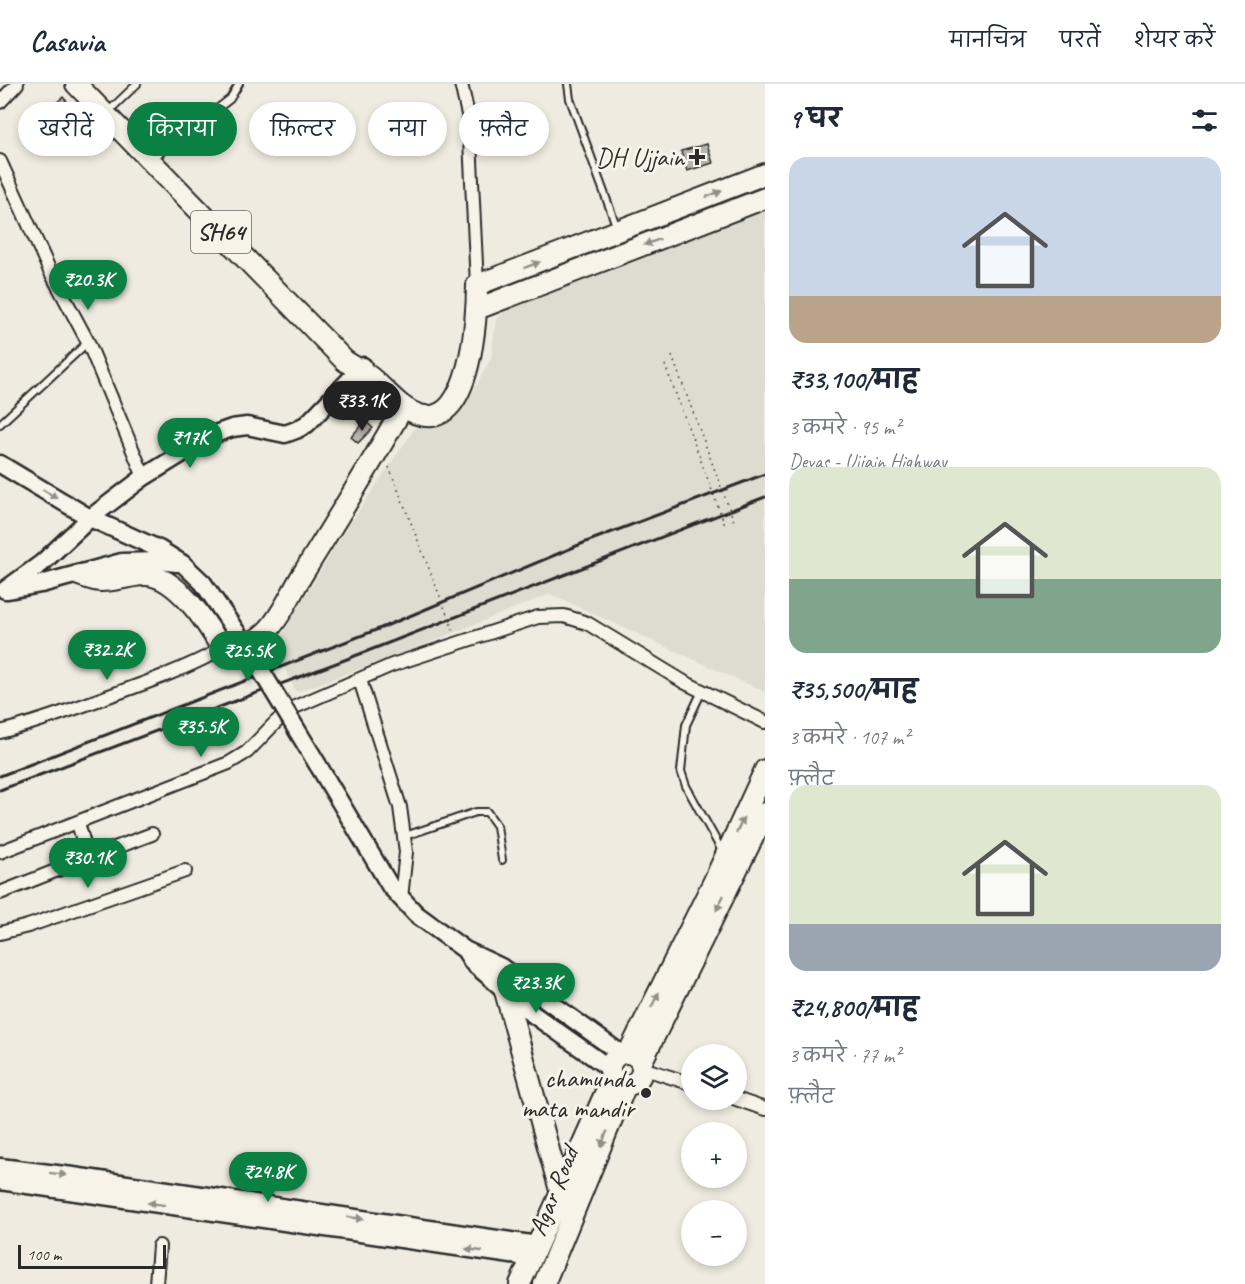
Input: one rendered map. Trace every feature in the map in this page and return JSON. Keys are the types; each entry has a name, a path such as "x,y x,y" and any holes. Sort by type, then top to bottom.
{"main road":[{"name":"SH64","path":"76,84 345,361 364,371 403,406 419,415 439,414 448,407 457,394 468,368 474,341 477,285"},
{"name":"SH64","path":"90,84 106,102"},
{"name":"SH64","path":"115,111 127,124"},
{"name":"SH64","path":"158,156 356,356 364,371"},
{"path":"477,285 765,174"},
{"path":"477,309 765,198"},
{"path":"78,575 99,582 145,574 156,576 178,589 215,636 222,649 234,650 242,646 266,633 273,624 368,470 403,406"},
{"path":"626,1067 765,770"},
{"path":"520,1284 561,1194 626,1067 765,813"},
{"path":"505,991 561,1194"},
{"name":"Agar Road","path":"546,1283 626,1067"}],"street":[{"path":"0,102 17,84"},
{"path":"461,84 469,119 477,285"},
{"path":"0,161 49,269 87,342 144,477"},
{"path":"2,591 42,563 90,518 144,477 212,435 247,426 285,434 296,430 307,424 364,371"},
{"path":"0,464 90,518 159,549 183,564 203,583 248,649 390,886 416,914 465,950 501,967 626,1067"},
{"path":"2,591 41,584 122,562 158,561 183,564"},
{"path":"0,852 229,763 247,752 276,722 295,707 392,665 538,617 564,616 587,623 702,691 765,722"},
{"path":"0,732 31,724 143,684 194,664 222,649"},
{"path":"360,680 400,807 406,852 401,898"},
{"path":"78,823 88,858"},
{"path":"0,893 152,834"},
{"path":"0,933 28,926 185,872"},
{"path":"465,950 473,963 534,1015 626,1067 681,1081"},
{"path":"747,1103 765,1109"},
{"path":"0,1167 185,1200 535,1251"},
{"path":"0,1181 185,1200"},
{"path":"156,1284 159,1246"}],"lane":[{"path":"115,105 137,84"},
{"path":"226,102 239,84"},
{"path":"568,84 570,99 618,231"},
{"path":"0,424 87,342"},
{"path":"702,691 686,725 681,771 686,786 725,857"},
{"path":"405,836 476,812 487,812 497,826 502,860"}],"path":[{"path":"672,356 735,524"},
{"path":"665,366 726,528"},
{"path":"389,466 454,632"}],"shaded area":[{"path":"765,205 765,692 550,594 419,647 296,692 274,648 341,537 415,428 436,425 469,399 491,358 496,320 520,297"}],"building":[{"path":"63,97 67,102 57,102"},
{"path":"707,144 713,163 687,171 681,151"},
{"path":"365,421 373,428 358,443 351,437"}],"railway":[{"path":"0,776 381,628 586,542 765,474"},
{"path":"0,790 765,497"}],"place":[{"name":"DH Ujjain","path":"697,157"},
{"name":"chamunda mata mandir","path":"646,1093"}]}
